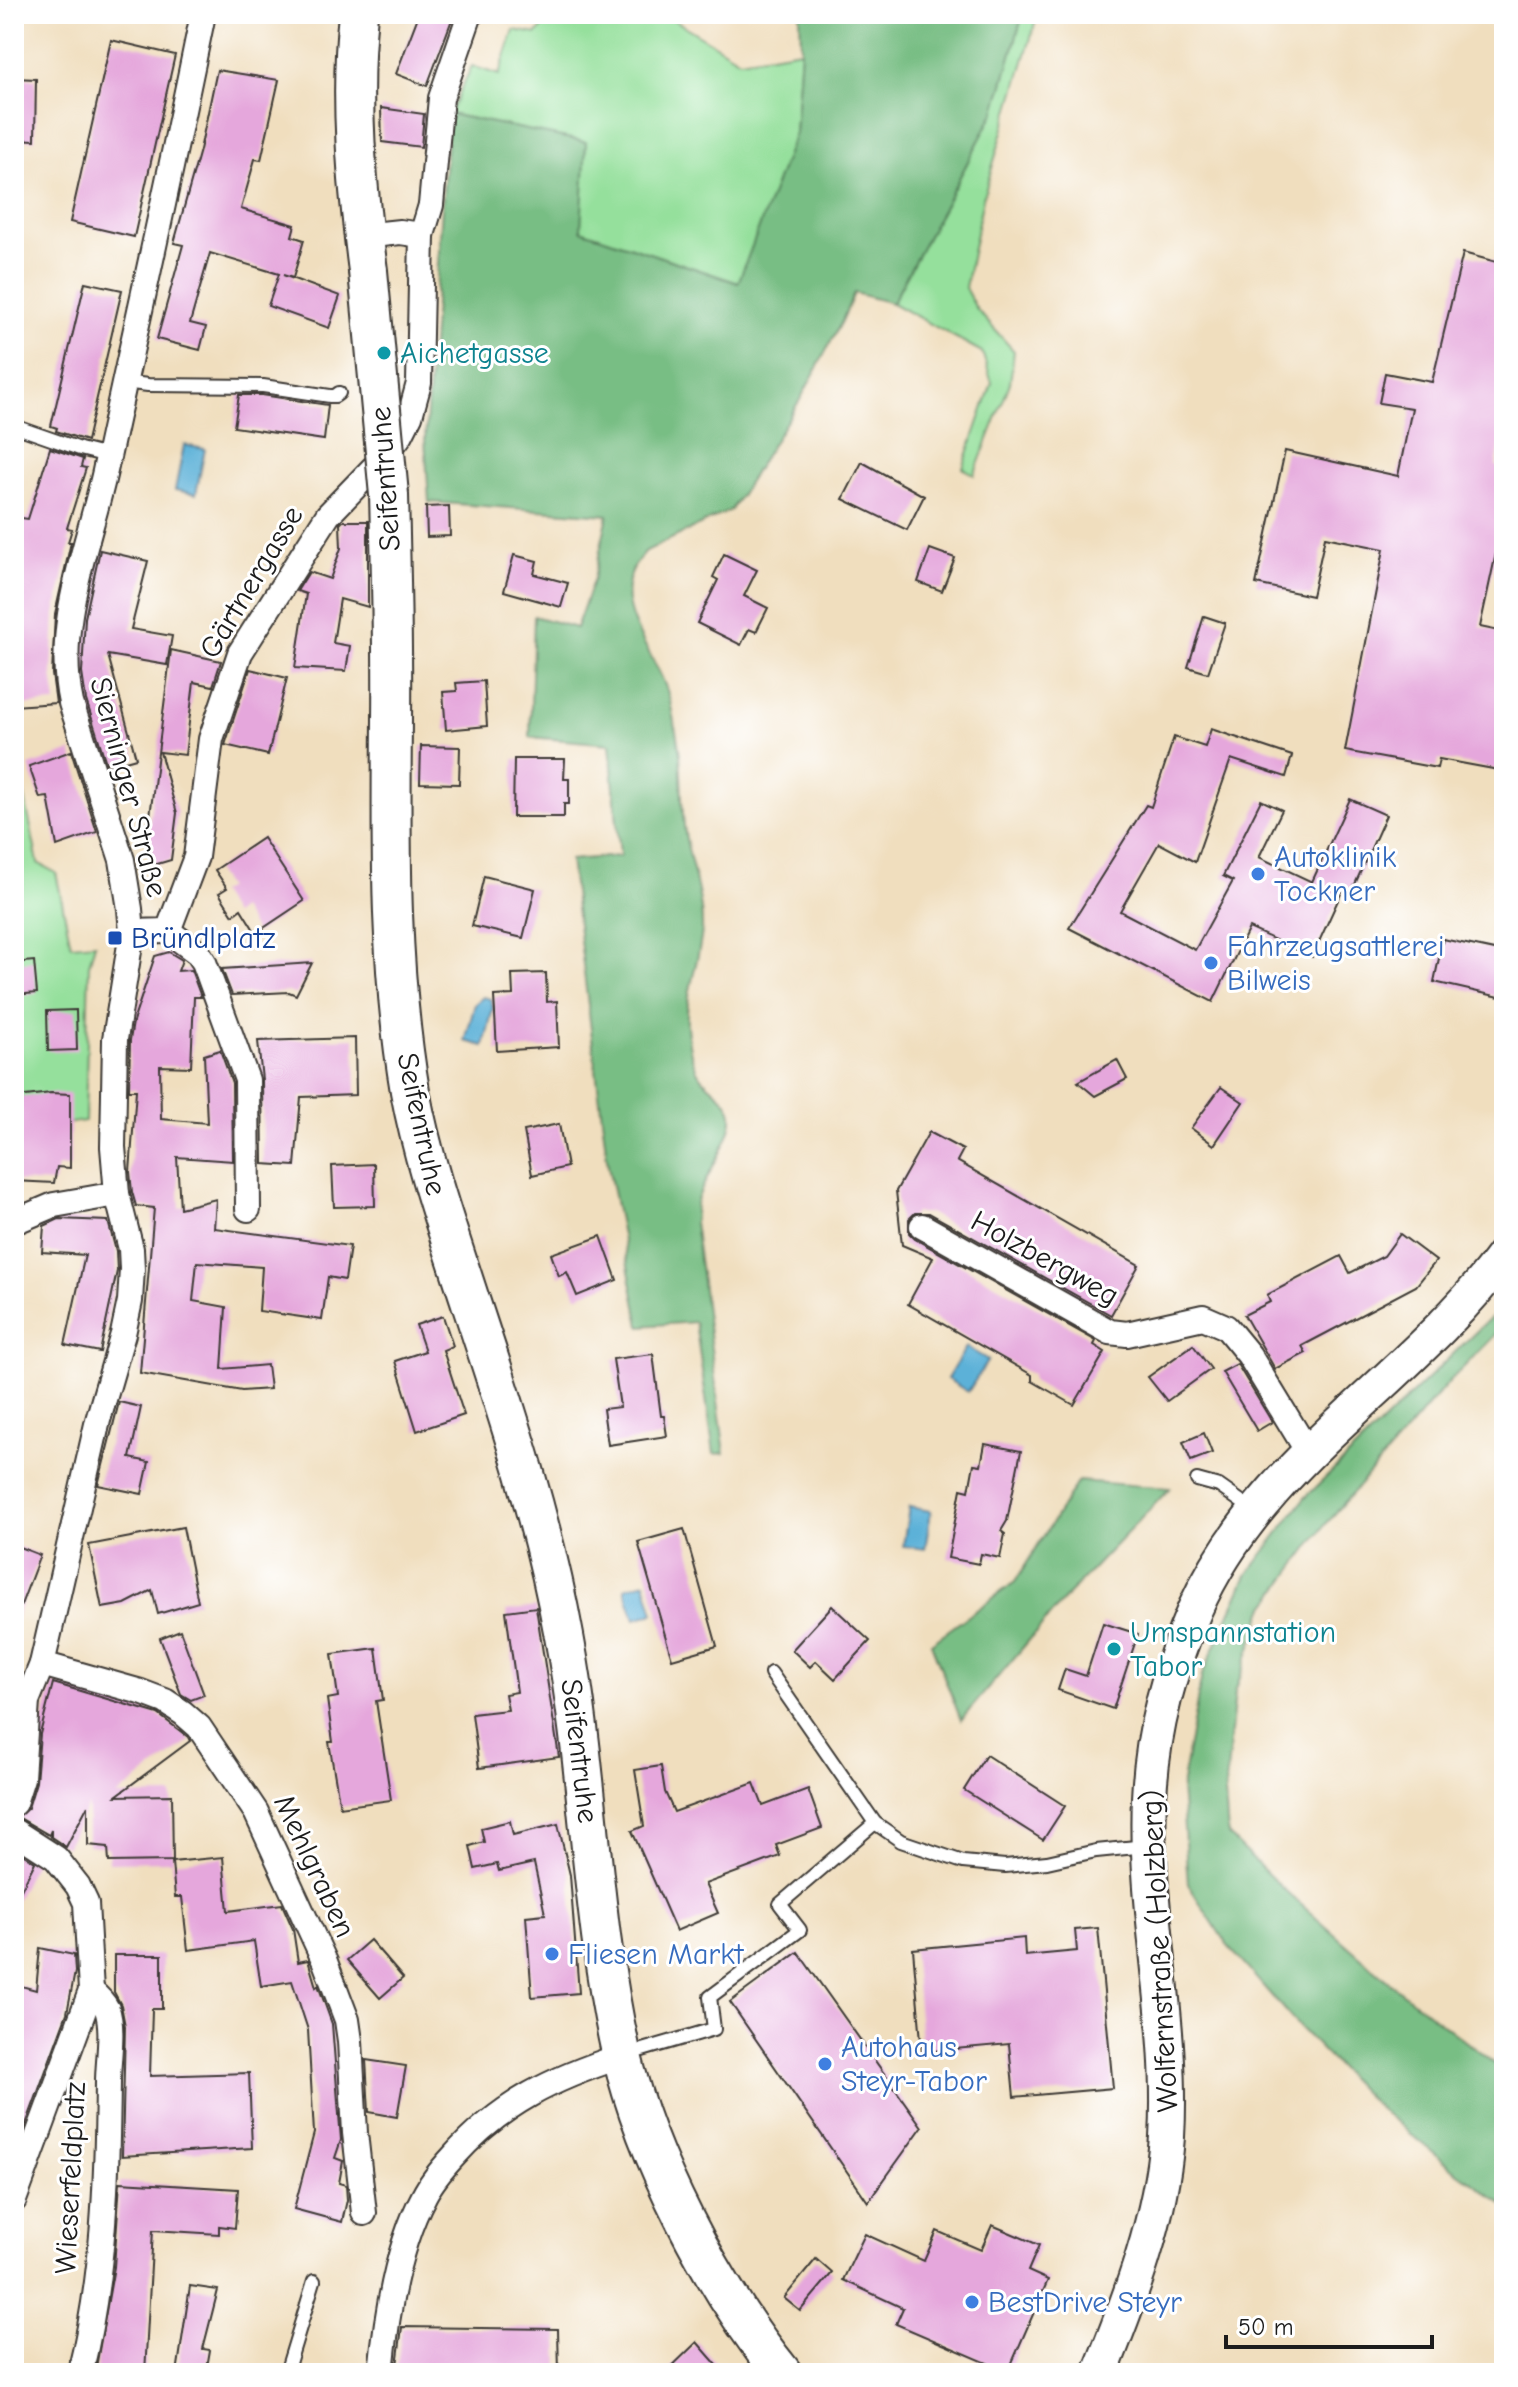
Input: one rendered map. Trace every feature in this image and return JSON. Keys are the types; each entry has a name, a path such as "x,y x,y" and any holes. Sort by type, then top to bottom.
{"main road":[{"name":"Seifentruhe","path":"358,14 353,92 355,159 365,253 377,486 393,637 391,860 396,986 410,1092 432,1184 510,1423 550,1564 571,1678 604,1957 622,2056 642,2119 677,2204 741,2316 782,2373"},
{"name":"Wolfernstraße (Holzberg)","path":"1100,2373 1140,2264 1158,2195 1166,2140 1166,2035 1149,1846 1153,1749 1161,1707 1175,1661 1218,1564 1255,1511 1308,1452 1442,1327 1504,1255"}],"street":[{"name":"Sierninger Straße","path":"14,1803 22,1778 21,1707 42,1664 80,1494 130,1301 131,1249 117,1194 113,1147 114,1052 132,932 122,860 65,677 67,628 108,456 203,14"},
{"path":"377,486 410,416 419,383 422,235 431,205 441,98 470,14"},
{"path":"365,253 400,232 422,235"},
{"name":"Gärtnergasse","path":"168,931 196,857 211,739 240,653 328,515 377,486"},
{"path":"132,932 168,931 198,953 204,962 247,1080 248,1209"},
{"path":"14,1222 54,1205 117,1194"},
{"name":"Holzbergweg","path":"922,1226 1110,1332 1127,1334 1203,1317 1226,1327 1249,1355 1308,1452"},
{"name":"Mehlgraben","path":"42,1664 141,1692 165,1701 183,1713 199,1727 256,1812 325,1962 347,2020 364,2213"},
{"name":"Wieserfeldplatz","path":"14,1831 56,1858 78,1886 86,1903 91,1991 14,2200"},
{"name":"Wieserfeldplatz","path":"80,2373 95,2304 107,2153 109,2021 101,1999 91,1991"},
{"path":"381,2373 400,2263 412,2222 425,2194 446,2165 473,2134 543,2085 622,2056"}],"lane":[{"path":"123,382 263,386 330,396 339,393"},
{"path":"14,426 108,456"},
{"path":"1197,1480 1219,1486 1255,1511"},
{"path":"771,1673 875,1823 901,1841 963,1862 1005,1866 1149,1846"},
{"path":"622,2056 714,2029 710,1997 800,1930 780,1904 875,1823"},
{"path":"286,2373 314,2281"}],"green space":[{"path":"552,14 664,14 740,60 801,50 795,133 739,283 580,230 586,142 449,114 472,66 499,75 514,30 537,34"},
{"path":"800,14 1023,14 995,111 892,303 854,293 801,398 731,510 646,551 633,570 628,589 629,607 636,626 670,701 680,755 685,833 702,929 687,1012 690,1049 698,1072 727,1102 732,1114 724,1146 699,1194 694,1222 725,1453 714,1454 695,1322 640,1326 608,1166 570,860 620,856 610,744 530,737 534,616 576,628 594,578 608,515 429,502 425,439 449,114 586,142 581,230 738,283 795,133 801,50"},
{"path":"1023,14 1038,14 983,198 965,288 977,310 1014,351 1010,383 974,475 963,468 992,383 982,352 892,303 995,111"},
{"path":"14,744 38,863 56,873 71,945 95,943 89,965 85,1121 14,1132"},
{"path":"1504,1310 1504,1326 1448,1383 1325,1525 1264,1609 1235,1692 1225,1793 1228,1835 1280,1886 1391,1984 1504,2071 1504,2205 1453,2169 1375,2105 1300,2028 1227,1945 1188,1884 1181,1787 1202,1675 1247,1575 1305,1498 1489,1319"},
{"path":"1078,1481 1170,1488 1066,1597 961,1720 931,1643 1015,1582"}],"water":[{"path":"184,445 205,449 196,494 175,490"},
{"path":"483,997 491,999 493,1008 484,1046 465,1041 475,1004"},
{"path":"966,1347 988,1360 968,1392 947,1379"},
{"path":"909,1507 931,1511 925,1549 903,1546"},
{"path":"645,1582 654,1613 635,1619 625,1588"}],"building":[{"path":"419,14 454,14 427,86 396,74"},
{"path":"111,40 175,55 134,237 70,222"},
{"path":"217,70 279,80 261,160 255,159 241,209 295,225 292,236 304,240 293,278 283,275 340,296 329,328 268,306 279,274 210,253 190,323 206,327 200,350 157,339 183,245 174,243 200,150"},
{"path":"14,78 36,79 35,140 14,139"},
{"path":"381,108 424,114 421,147 382,142"},
{"path":"1463,253 1504,264 1504,424 1496,466 1504,468 1504,531 1501,530 1480,627 1504,632 1504,771 1439,759 1437,768 1345,751 1384,549 1325,537 1312,596 1256,584 1285,451 1398,476 1412,408 1379,403 1385,373 1432,382"},
{"path":"85,282 122,290 87,441 56,431 57,428 51,426"},
{"path":"239,395 262,395 328,405 324,440 234,427"},
{"path":"50,448 83,459 81,467 86,468 67,528 72,529 68,542 71,542 55,614 52,674 56,703 14,706 14,517 28,519"},
{"path":"862,462 924,496 907,530 843,499"},
{"path":"449,506 450,536 427,537 426,507"},
{"path":"343,521 368,521 368,607 340,599 333,643 350,646 346,671 295,668 306,594 297,591 309,572 330,579 341,548 340,524"},
{"path":"930,549 955,558 942,591 918,582"},
{"path":"100,550 148,561 131,629 172,636 167,665 108,655 136,758 107,766 86,700 82,673 85,618"},
{"path":"724,554 757,570 744,596 768,608 756,632 749,629 741,645 697,623 718,580 713,577"},
{"path":"514,555 537,561 534,574 568,583 561,607 504,591"},
{"path":"1204,616 1225,623 1208,673 1188,667"},
{"path":"171,650 221,661 213,686 194,682 185,755 160,752 177,813 171,860 154,865 147,840"},
{"path":"250,669 287,678 268,755 225,745"},
{"path":"484,681 487,726 446,730 443,692 457,691 456,683"},
{"path":"1211,729 1292,756 1286,777 1231,759 1195,862 1159,843 1120,911 1195,950 1233,881 1223,876 1261,800 1282,810 1259,857 1312,882 1350,799 1386,815 1352,891 1344,887 1312,957 1249,928 1213,1002 1069,928 1146,805 1151,807 1174,737 1205,747"},
{"path":"421,746 460,747 459,784 420,783"},
{"path":"71,751 97,832 57,846 48,797 40,798 29,766"},
{"path":"514,759 565,759 564,779 569,779 569,804 564,804 564,817 513,817"},
{"path":"263,838 304,901 256,933 241,909 233,915 219,893 227,888 215,870"},
{"path":"484,876 535,889 523,938 472,926"},
{"path":"1443,939 1504,952 1504,998 1434,982"},
{"path":"169,952 182,960 178,971 191,970 201,997 194,997 191,1067 160,1066 161,1119 207,1123 204,1055 220,1050 232,1083 233,1161 177,1157 180,1208 216,1199 214,1228 350,1246 345,1280 328,1277 322,1320 259,1311 262,1267 197,1262 193,1301 226,1307 222,1369 267,1365 270,1389 242,1391 140,1373 154,1208 136,1206 132,1192 130,1172 136,1090 129,1090 130,1040 155,956"},
{"path":"34,961 37,993 14,995 14,963"},
{"path":"312,963 296,995 289,992 232,995 222,969"},
{"path":"546,973 547,1002 557,1001 559,1047 497,1051 494,996 513,995 512,974"},
{"path":"76,1010 77,1050 48,1051 47,1011"},
{"path":"355,1038 356,1095 301,1097 295,1166 263,1164 262,1080 258,1041"},
{"path":"1117,1060 1127,1079 1095,1096 1078,1082"},
{"path":"1221,1087 1243,1102 1214,1145 1191,1128"},
{"path":"70,1094 70,1168 57,1167 54,1183 14,1181 14,1110 18,1110 17,1097"},
{"path":"559,1124 567,1167 532,1175 524,1131"},
{"path":"929,1132 963,1150 957,1161 1139,1265 1111,1315 929,1213 915,1213 909,1219 909,1233 915,1239 1096,1341 1094,1345 1105,1352 1074,1405 1032,1381 1032,1375 908,1304 933,1258 902,1245 896,1191"},
{"path":"374,1164 375,1206 334,1207 332,1166"},
{"path":"59,1219 108,1221 116,1251 117,1271 100,1352 65,1345 85,1255 42,1252 44,1226"},
{"path":"1400,1234 1436,1261 1416,1286 1302,1346 1306,1353 1275,1369 1244,1315 1270,1302 1267,1295 1341,1256 1350,1273 1384,1256"},
{"path":"601,1236 617,1280 577,1296 567,1272 559,1276 551,1254"},
{"path":"443,1316 453,1346 443,1350 464,1415 417,1431 395,1361 425,1351 416,1325"},
{"path":"1193,1345 1211,1369 1167,1401 1148,1377"},
{"path":"653,1354 661,1416 664,1416 667,1436 608,1445 603,1409 620,1407 613,1359"},
{"path":"1237,1364 1272,1422 1257,1431 1222,1372"},
{"path":"119,1402 141,1407 130,1458 149,1462 142,1494 98,1485"},
{"path":"1204,1433 1212,1453 1191,1461 1183,1442"},
{"path":"985,1444 1021,1451 1007,1521 1001,1531 1005,1534 1000,1558 981,1554 979,1564 948,1558 961,1489 969,1491 974,1464 981,1465"},
{"path":"183,1527 198,1602 158,1614 152,1590 125,1604 102,1608 89,1545"},
{"path":"684,1529 717,1646 672,1659 638,1542"},
{"path":"14,1545 40,1555 16,1618 14,1618"},
{"path":"832,1606 870,1641 835,1679 816,1661 810,1667 792,1650"},
{"path":"536,1607 559,1757 479,1768 472,1714 508,1710 505,1694 517,1692 506,1611"},
{"name":"Umspannstation Tabor","path":"1103,1623 1138,1634 1113,1709 1058,1690 1065,1669 1086,1676"},
{"path":"180,1630 204,1695 191,1700 181,1694 160,1638"},
{"path":"376,1648 383,1700 376,1701 391,1800 340,1807 329,1742 333,1742 327,1699 338,1697 332,1654"},
{"path":"53,1683 158,1714 188,1737 190,1741 116,1796 172,1795 173,1861 109,1862 108,1847 88,1845 88,1805 66,1847 51,1837 51,1830 49,1835 18,1817 28,1808 36,1782 40,1734"},
{"path":"986,1755 1065,1806 1043,1840 964,1790"},
{"path":"661,1766 665,1792 674,1812 754,1783 763,1806 808,1789 822,1828 776,1845 780,1856 705,1884 718,1913 676,1931 632,1831 644,1826 635,1770"},
{"path":"510,1821 513,1835 558,1824 570,1875 579,1993 532,1997 526,1916 545,1914 534,1863 499,1871 497,1864 475,1869 470,1846 484,1842 481,1828"},
{"path":"14,1849 35,1862 14,1904"},
{"path":"223,1857 228,1911 282,1904 293,1929 298,1962 308,1960 332,2024 341,2140 335,2158 343,2161 339,2183 346,2185 347,2200 342,2222 294,2209 314,2133 308,2030 292,1981 261,1986 254,1941 188,1950 182,1897 175,1897 172,1862"},
{"path":"1098,1928 1113,2088 1014,2097 1009,2044 922,2052 913,1949 1024,1938 1025,1956 1077,1951 1075,1930"},
{"path":"370,1940 403,1978 380,1998 347,1960"},
{"path":"40,1948 74,1955 75,1972 67,2013 14,2157 14,1984 36,1990"},
{"name":"Autohaus Steyr-Tabor","path":"798,1952 922,2127 868,2202 730,2002"},
{"path":"114,1955 162,1955 162,2009 152,2009 150,2076 249,2073 252,2148 122,2156 125,2026 121,2005 114,1992"},
{"path":"366,2060 406,2066 397,2117 369,2112"},
{"path":"120,2182 238,2189 235,2228 219,2226 219,2234 153,2230 145,2373 95,2373 114,2267"},
{"name":"BestDrive Steyr","path":"992,2225 1039,2245 1028,2271 1048,2280 1008,2372 896,2324 903,2308 843,2280 865,2234 924,2261 937,2231 981,2250"},
{"path":"816,2259 832,2273 800,2311 784,2298"},
{"path":"190,2286 218,2290 203,2349 210,2350 206,2373 177,2373"},
{"path":"402,2327 558,2329 559,2373 396,2373"},
{"path":"697,2342 724,2373 665,2373"}],"place":[{"name":"Aichetgasse","path":"384,353"},
{"name":"Autoklinik Tockner","path":"1258,874"},
{"name":"Bründlplatz","path":"115,938"},
{"name":"Fahrzeugsattlerei Bilweis","path":"1211,963"},
{"name":"Umspannstation Tabor","path":"1114,1649"},
{"name":"Fliesen Markt","path":"552,1954"},
{"name":"Autohaus Steyr-Tabor","path":"825,2064"},
{"name":"BestDrive Steyr","path":"972,2302"}]}
